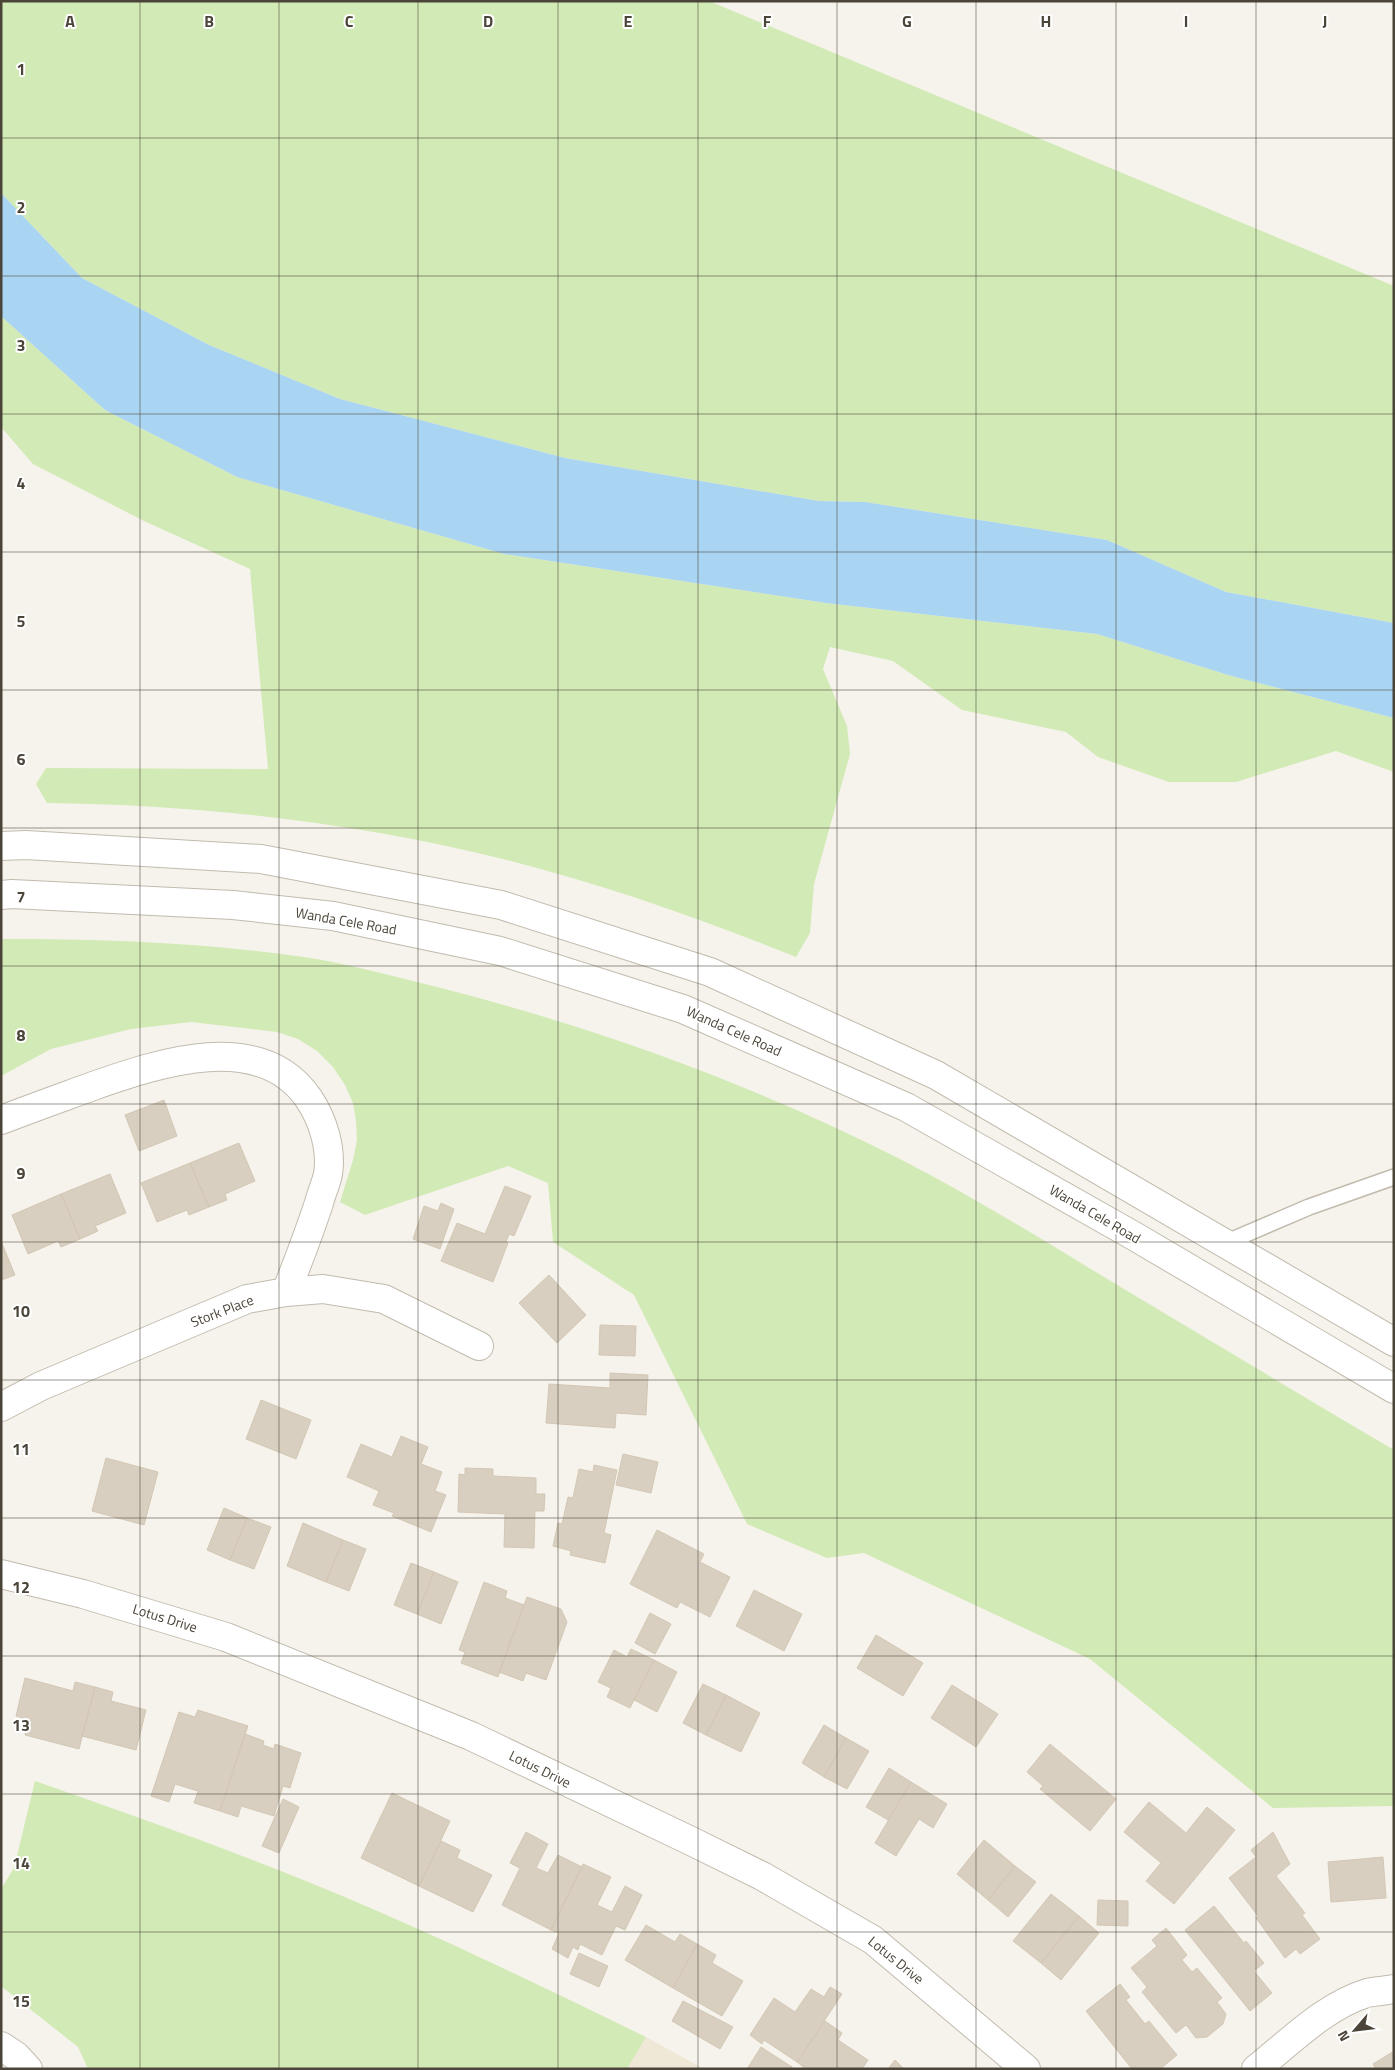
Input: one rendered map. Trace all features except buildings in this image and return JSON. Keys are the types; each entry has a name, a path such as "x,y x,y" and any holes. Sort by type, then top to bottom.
{"street":[{"path":"1,846 35,845 261,859 501,905 710,972 936,1075 1394,1342"},
{"name":"Wanda Cele Road","path":"1,895 233,904 333,916 500,951 683,1009 906,1107 1134,1236 1394,1389"},
{"path":"1,1120 144,1068 192,1058 232,1057 259,1062 283,1072 302,1089 318,1111 327,1140 328,1173 305,1245 286,1292"},
{"name":"Stork Place","path":"1,1407 41,1386 239,1302 286,1292 323,1289 384,1300 478,1346"},
{"name":"Lotus Drive","path":"1,1574 83,1594 226,1637 471,1736 682,1837 762,1876 873,1940 1026,2069"},
{"path":"1256,2069 1308,2027 1339,2005 1368,1993 1394,1989"},
{"path":"1,2046 16,2056 28,2069"}],"lane":[{"path":"1225,1243 1309,1207 1394,1177"}],"shaded area":[{"path":"646,2037 704,2069 627,2069"}],"green space":[{"path":"1,1 709,1 1394,286 1394,623 1226,592 1107,540 865,502 819,501 565,458 340,399 209,345 82,278 1,193"},
{"path":"1,316 105,410 237,477 504,554 826,603 1097,634 1228,675 1394,718 1394,772 1336,751 1236,782 1169,782 1098,757 1066,732 962,710 893,661 830,647 823,669 847,726 850,754 814,884 810,933 796,957 689,916 581,880 507,860 393,835 278,818 221,812 105,804 47,803 36,784 46,768 268,769 250,569 144,521 33,464 1,427"},
{"path":"1,939 181,944 289,955 326,961 382,973 496,1003 614,1039 672,1060 787,1106 843,1131 926,1173 1007,1219 1394,1450 1394,1806 1273,1808 1090,1659 864,1553 827,1558 747,1524 634,1295 553,1242 548,1183 508,1166 365,1215 340,1202 357,1140 353,1103 345,1085 333,1067 317,1051 298,1039 277,1032 191,1022 131,1029 51,1049 1,1076"},
{"path":"35,1781 195,1838 336,1893 470,1953 646,2037 627,2069 88,2069 78,2047 1,1986 1,1889 14,1868"}],"water":[{"path":"1,193 82,278 209,345 340,399 565,458 819,501 865,502 1107,540 1226,592 1394,623 1394,718 1228,675 1097,634 826,603 504,554 237,477 105,410 1,316"}]}
